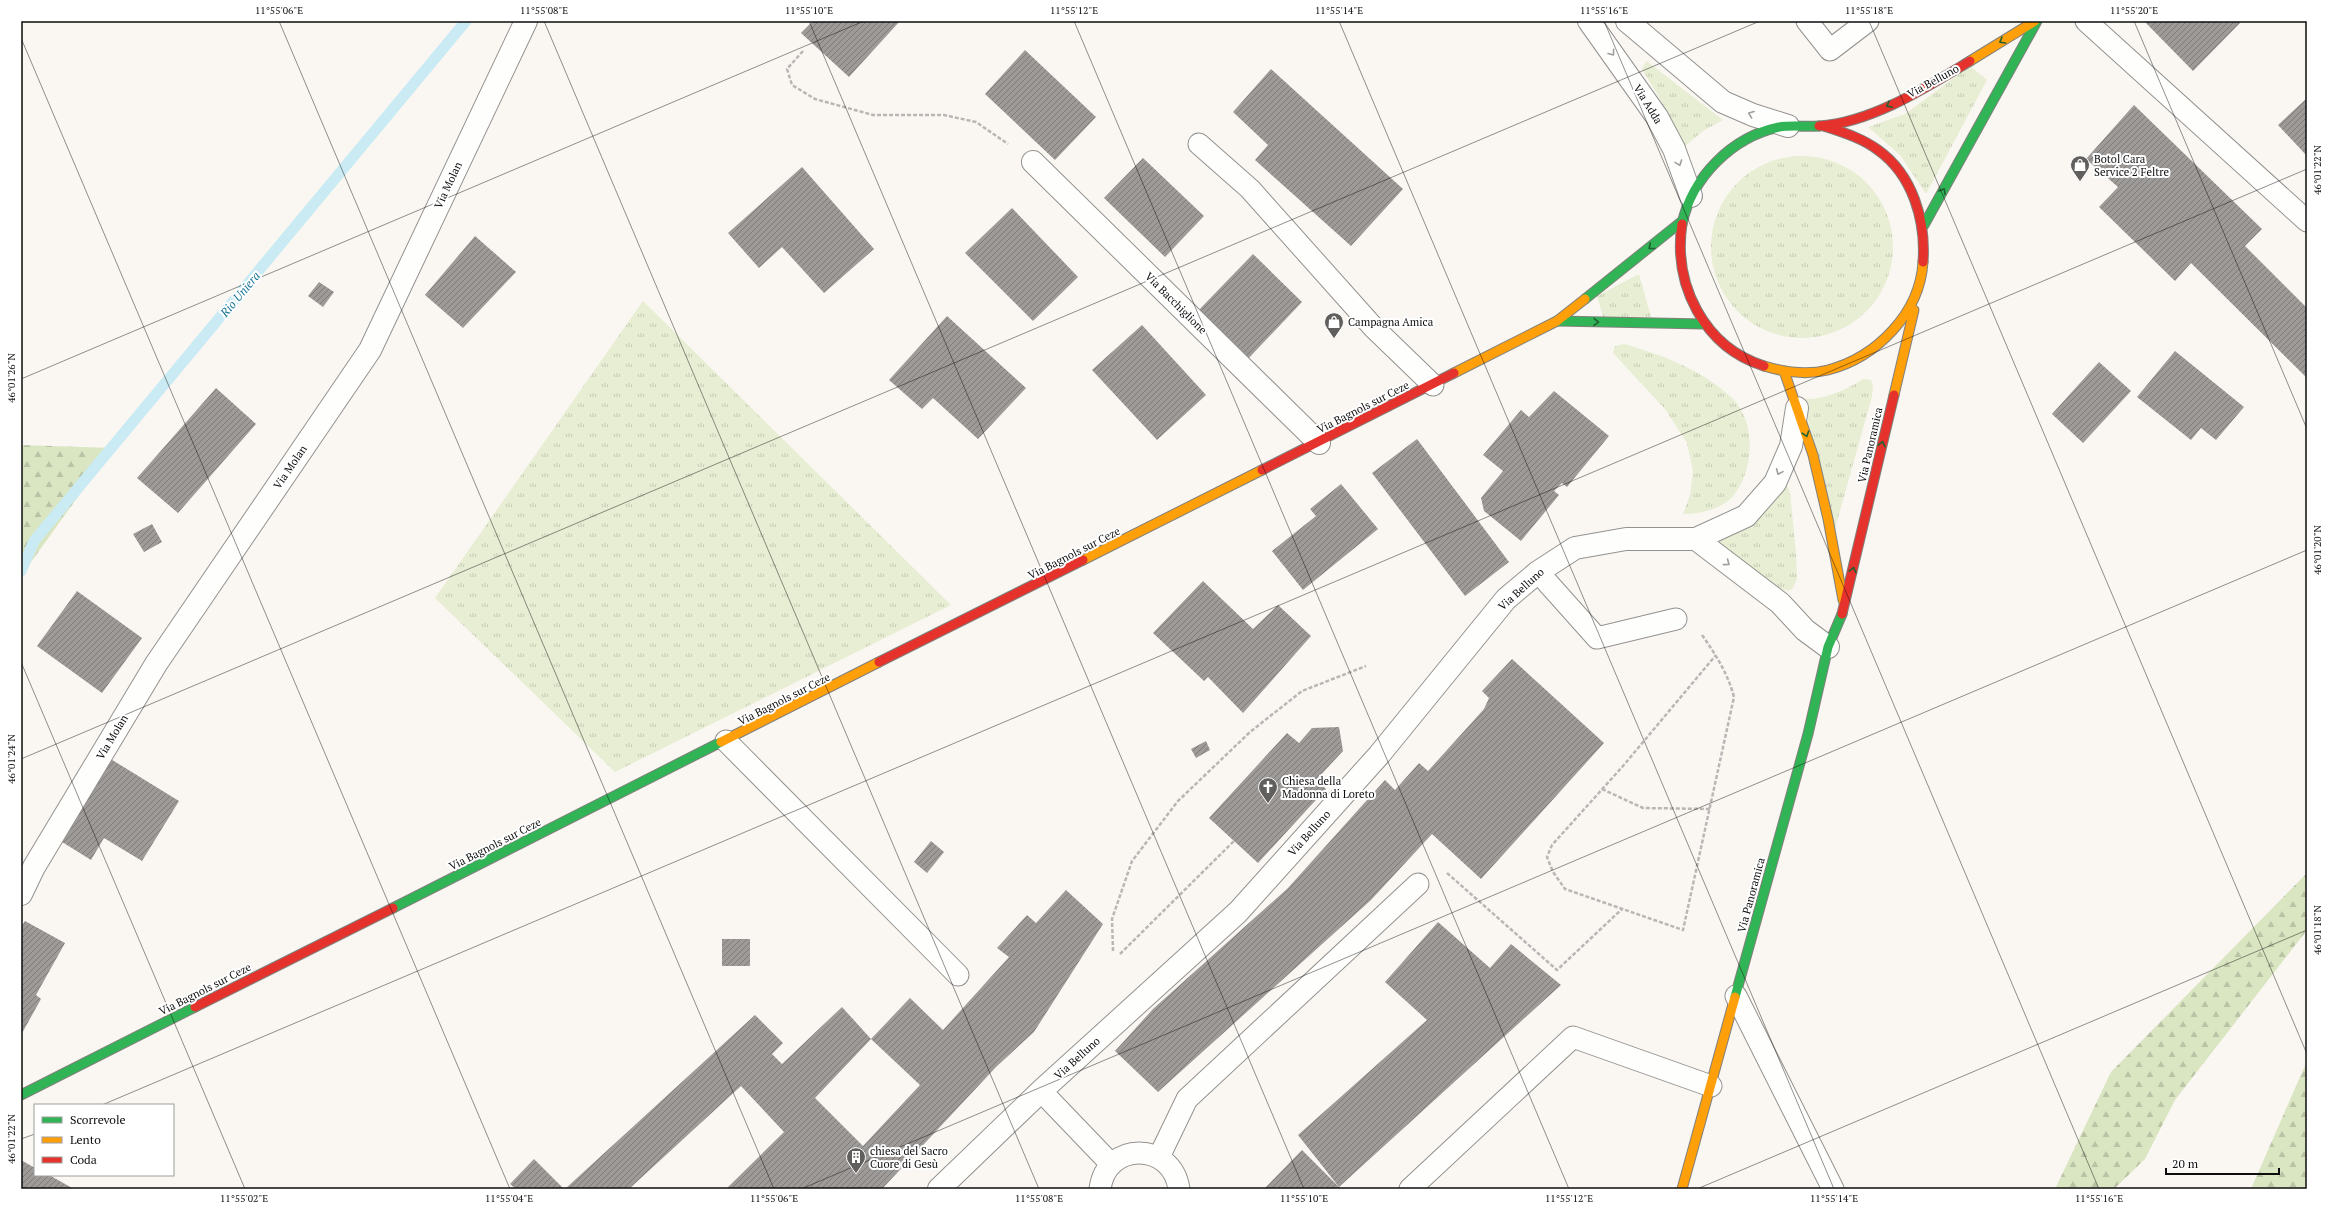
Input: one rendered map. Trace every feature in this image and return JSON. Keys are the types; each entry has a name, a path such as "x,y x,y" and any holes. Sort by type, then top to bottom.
{"main road":[{"name":"Via Belluno","path":"1824,126 1860,138 1890,160 1912,190 1924,225 1926,257 1920,287 1899,326 1867,354 1828,370 1784,371 1753,362 1726,346 1704,324 1686,292 1678,258 1681,222 1696,184 1723,153 1754,135 1788,126 1824,126 1880,109 1922,88 2036,21"},
{"name":"Via Belluno","path":"1924,225 2036,21"},
{"name":"Via Bagnols sur Ceze","path":"21,1095 1319,443 1558,321 1681,222"},
{"name":"Via Panoramica","path":"1682,1189 1808,734 1828,647 1844,608 1920,287"},
{"name":"Via Bagnols sur Ceze","path":"1558,321 1704,324"},
{"path":"1784,371 1813,456 1828,519 1844,608"}],"street":[{"name":"Via Molan","path":"21,894 34,868 156,664 370,350 526,21"},
{"name":"Via Adda","path":"1589,21 1657,117 1674,149 1691,196"},
{"path":"1627,21 1723,102 1753,115 1788,126"},
{"name":"Via Bacchiglione","path":"1033,162 1319,443"},
{"name":"Via Belluno","path":"939,1189 1040,1091 1238,912 1379,755 1506,599 1538,572 1575,548 1626,539 1696,539 1746,516 1775,483 1791,446 1797,408"},
{"path":"1696,539 1780,603 1805,630 1828,647"}],"lane":[{"path":"1807,21 1830,50 1868,21"},
{"path":"2086,21 2307,221"},
{"path":"1199,144 1250,189 1374,328 1433,385"},
{"path":"1538,572 1597,638 1676,620"},
{"path":"726,741 958,975"},
{"path":"1158,1157 1187,1099 1418,884"},
{"path":"1736,996 1833,1189"},
{"path":"1410,1189 1572,1037 1711,1086"},
{"path":"1040,1091 1111,1164"},
{"path":"1100,1189 1104,1175 1111,1164 1121,1156 1147,1152 1158,1157 1169,1165 1176,1176 1179,1189"}],"path":[{"path":"803,51 787,69 792,85 815,99 873,115 944,115 976,122 1033,162"},
{"path":"1676,620 1699,630 1716,655 1729,678 1734,697 1683,930 1565,889 1553,872 1547,856 1552,845 1602,789 1716,655"},
{"path":"1114,951 1112,919 1132,861 1178,801 1250,732 1302,691 1366,666"},
{"path":"1602,789 1643,808 1710,809"},
{"path":"1120,954 1234,841"},
{"path":"1418,884 1443,869 1557,970 1622,909"}],"green space":[{"path":"1646,61 1723,120 1703,131 1685,146 1670,116 1642,69"},
{"path":"1970,66 1987,80 1926,194 1900,155 1868,127 1905,114"},
{"path":"1811,156 1820,157 1845,166 1867,182 1883,204 1892,229 1892,265 1883,290 1867,312 1845,328 1820,337 1793,338 1784,337 1759,328 1744,318 1731,305 1721,290 1712,265 1711,238 1712,229 1721,204 1731,189 1744,176 1759,166 1784,157"},
{"path":"1639,274 1651,317 1603,317 1597,296"},
{"path":"643,301 951,605 615,772 435,598"},
{"path":"1624,344 1653,353 1708,379 1732,398 1740,408 1746,420 1749,433 1749,460 1740,486 1733,496 1722,505 1703,512 1683,514 1690,495 1693,471 1687,443 1665,409 1613,353 1615,346"},
{"path":"1863,379 1871,380 1873,386 1872,396 1835,529 1803,399 1819,398 1834,394"},
{"path":"21,445 113,448 21,576"},
{"path":"1783,475 1790,493 1796,553 1797,579 1793,588 1788,591 1774,586 1714,542 1725,537 1745,523 1769,496"},
{"path":"2307,873 2307,930 2175,1100 2145,1159 2114,1189 2055,1189 2111,1072"},
{"path":"2307,1061 2307,1189 2251,1189"}],"building":[{"path":"813,21 900,21 849,77 801,33"},
{"path":"2144,21 2242,21 2193,71"},
{"path":"1025,50 1096,117 1055,160 985,94"},
{"path":"1271,69 1403,189 1351,246 1255,160 1268,145 1233,112"},
{"path":"2307,98 2307,156 2278,125"},
{"path":"2134,105 2262,229 2245,246 2307,308 2307,378 2191,263 2175,281 2099,207 2118,187 2086,159"},
{"path":"1143,158 1204,216 1165,257 1104,198"},
{"path":"802,167 874,249 824,293 782,247 759,268 728,233"},
{"path":"1012,208 1078,277 1033,321 965,253"},
{"path":"475,236 516,272 463,328 425,295"},
{"path":"1253,254 1302,302 1246,361 1195,314"},
{"path":"319,282 334,292 323,307 308,296"},
{"path":"947,316 1026,388 978,439 933,398 922,409 889,380"},
{"path":"1142,325 1206,395 1157,440 1092,370"},
{"path":"2175,351 2244,407 2216,440 2201,428 2191,440 2137,397"},
{"path":"2099,362 2131,391 2083,443 2052,414"},
{"path":"216,388 256,424 178,513 137,478"},
{"path":"1554,391 1609,436 1567,487 1562,483 1554,491 1559,495 1521,541 1484,511 1481,498 1503,471 1483,455 1521,410 1529,417"},
{"path":"1417,439 1509,562 1465,596 1372,473"},
{"path":"1341,484 1378,529 1303,590 1272,551 1316,516 1310,509"},
{"path":"152,524 162,542 144,552 133,534"},
{"path":"1203,581 1253,629 1278,605 1311,636 1243,713 1208,677 1204,681 1153,633"},
{"path":"77,591 142,638 102,693 37,646"},
{"path":"1512,659 1604,743 1481,879 1432,834 1371,900 1158,1092 1115,1051 1153,1009 1288,888 1385,780 1395,790 1419,763 1428,771 1484,709 1489,698 1482,691"},
{"name":"Chiesa della Madonna di Loreto","path":"1339,727 1343,751 1316,780 1326,789 1258,863 1209,818 1287,733 1299,743 1312,728"},
{"path":"1206,741 1210,750 1196,758 1191,749"},
{"path":"109,758 179,801 142,861 104,838 91,860 59,840"},
{"path":"931,841 944,852 927,873 914,862"},
{"path":"1066,890 1103,924 1034,1032 996,1067 882,1189 726,1189 784,1132 741,1086 629,1189 565,1189 755,1015 783,1043 772,1054 782,1064 842,1007 871,1039 910,998 943,1030 1009,957 997,948 1027,915 1036,923","holes":["871,1039 920,1085 863,1146 815,1098"]},
{"path":"25,921 65,943 36,995 41,999 21,1035 21,927"},
{"path":"1438,922 1490,968 1511,944 1561,985 1339,1187 1298,1135 1427,1020 1385,982"},
{"path":"722,939 750,939 750,966 722,966"},
{"path":"1302,1150 1341,1189 1264,1189"},
{"path":"534,1159 564,1189 516,1189 510,1184"},
{"path":"21,1160 34,1167 34,1176 51,1176 74,1189 21,1189"}],"waterway":[{"name":"Rio Uniera","path":"21,571 34,541 466,21"}],"traffic: fast":[{"path":"1924,225 2037,21"},
{"path":"1682,224 1687,207 1695,190 1705,175 1730,150 1745,140 1762,132 1779,127 1819,126"},
{"path":"1585,299 1681,222"},
{"path":"1557,321 1704,324"},
{"path":"1735,997 1808,734 1828,647 1842,614"},
{"path":"393,908 721,742"},
{"path":"21,1095 195,1007"}],"traffic: slow":[{"path":"1970,61 2035,21"},
{"path":"1764,366 1796,372 1820,372 1846,364 1863,355 1879,344 1905,315 1914,299 1920,281 1923,262"},
{"path":"1454,373 1557,321 1585,299"},
{"path":"1894,395 1914,310"},
{"path":"1784,371 1813,455 1828,519 1843,600"},
{"path":"1083,560 1262,470"},
{"path":"721,742 879,662"},
{"path":"1682,1189 1735,997"}],"traffic: jam":[{"path":"1819,126 1839,123 1878,111 1936,82 1970,61"},
{"path":"1824,126 1852,136 1872,146 1890,160 1900,172 1915,200 1919,215 1922,231 1923,262"},
{"path":"1682,224 1680,247 1683,269 1688,291 1697,311 1709,329 1725,344 1743,357 1764,366"},
{"path":"1262,470 1454,373"},
{"path":"1842,614 1894,395"},
{"path":"879,662 1083,560"},
{"path":"195,1007 393,908"}],"place":[{"name":"Botol Cara Service 2 Feltre","path":"2080,182"},
{"name":"Campagna Amica","path":"1334,339"},
{"name":"Chiesa della Madonna di Loreto","path":"1268,804"},
{"name":"chiesa del Sacro Cuore di Gesù","path":"856,1174"}]}
